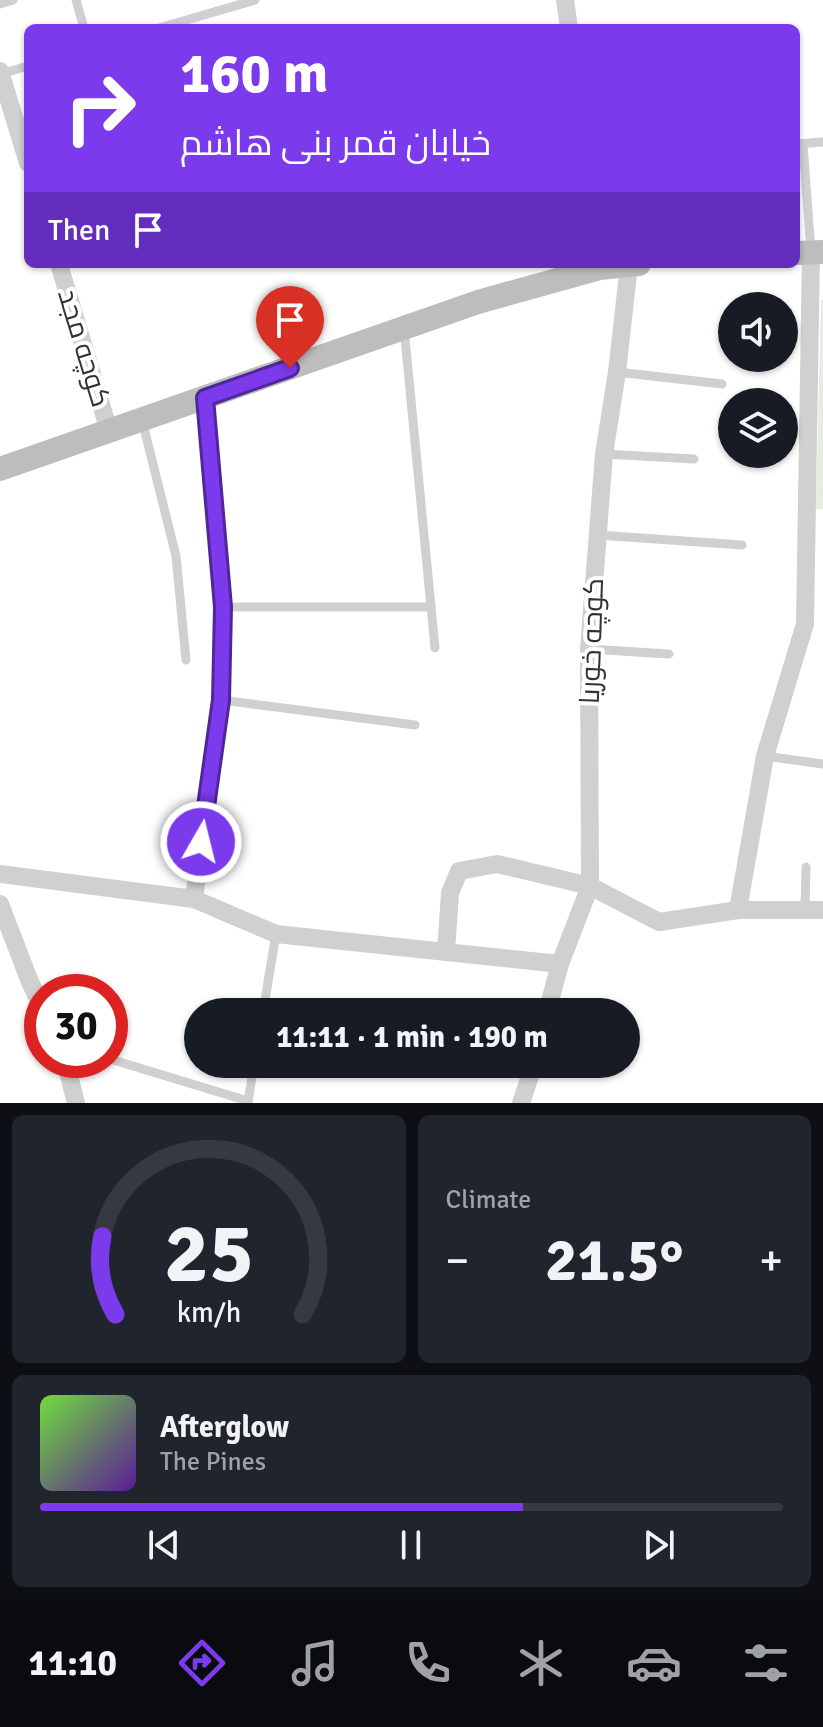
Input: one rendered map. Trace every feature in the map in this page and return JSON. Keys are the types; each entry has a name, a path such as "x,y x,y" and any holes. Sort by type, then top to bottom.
{"street":[{"path":"565,0 568,24"},
{"path":"0,73 24,150"},
{"path":"738,910 765,756 814,624 810,252"},
{"name":"کوچه مجد","path":"60,268 109,431"},
{"path":"0,469 478,302 593,268"},
{"name":"کوچه خوریا","path":"551,998 560,964 590,886 589,649 604,454 629,268"},
{"path":"194,899 221,700 223,607 205,398"},
{"path":"446,952 450,893 459,871 497,864 590,886 659,922 738,910 814,910"},
{"path":"0,874 194,899 276,934 560,964"},
{"path":"0,904 27,974"},
{"path":"70,1078 76,1103"},
{"path":"521,1103 529,1078"}],"lane":[{"path":"0,4 13,0"},
{"path":"76,0 83,24"},
{"path":"173,24 255,0"},
{"path":"0,73 24,67"},
{"path":"800,144 823,142"},
{"path":"800,154 810,252"},
{"path":"404,328 435,648"},
{"path":"617,372 722,384"},
{"path":"142,420 176,556 186,660"},
{"path":"604,454 694,459"},
{"path":"598,535 742,545"},
{"path":"223,607 431,607"},
{"path":"589,649 669,654"},
{"path":"221,700 415,725"},
{"path":"765,756 823,764"},
{"path":"806,867 814,910"},
{"path":"265,998 276,934"},
{"path":"128,1065 248,1102 252,1078"}],"shaded area":[{"path":"821,300 823,509 816,509"}],"route":[{"path":"201,842 221,700 223,607 205,398 290,368"}]}
